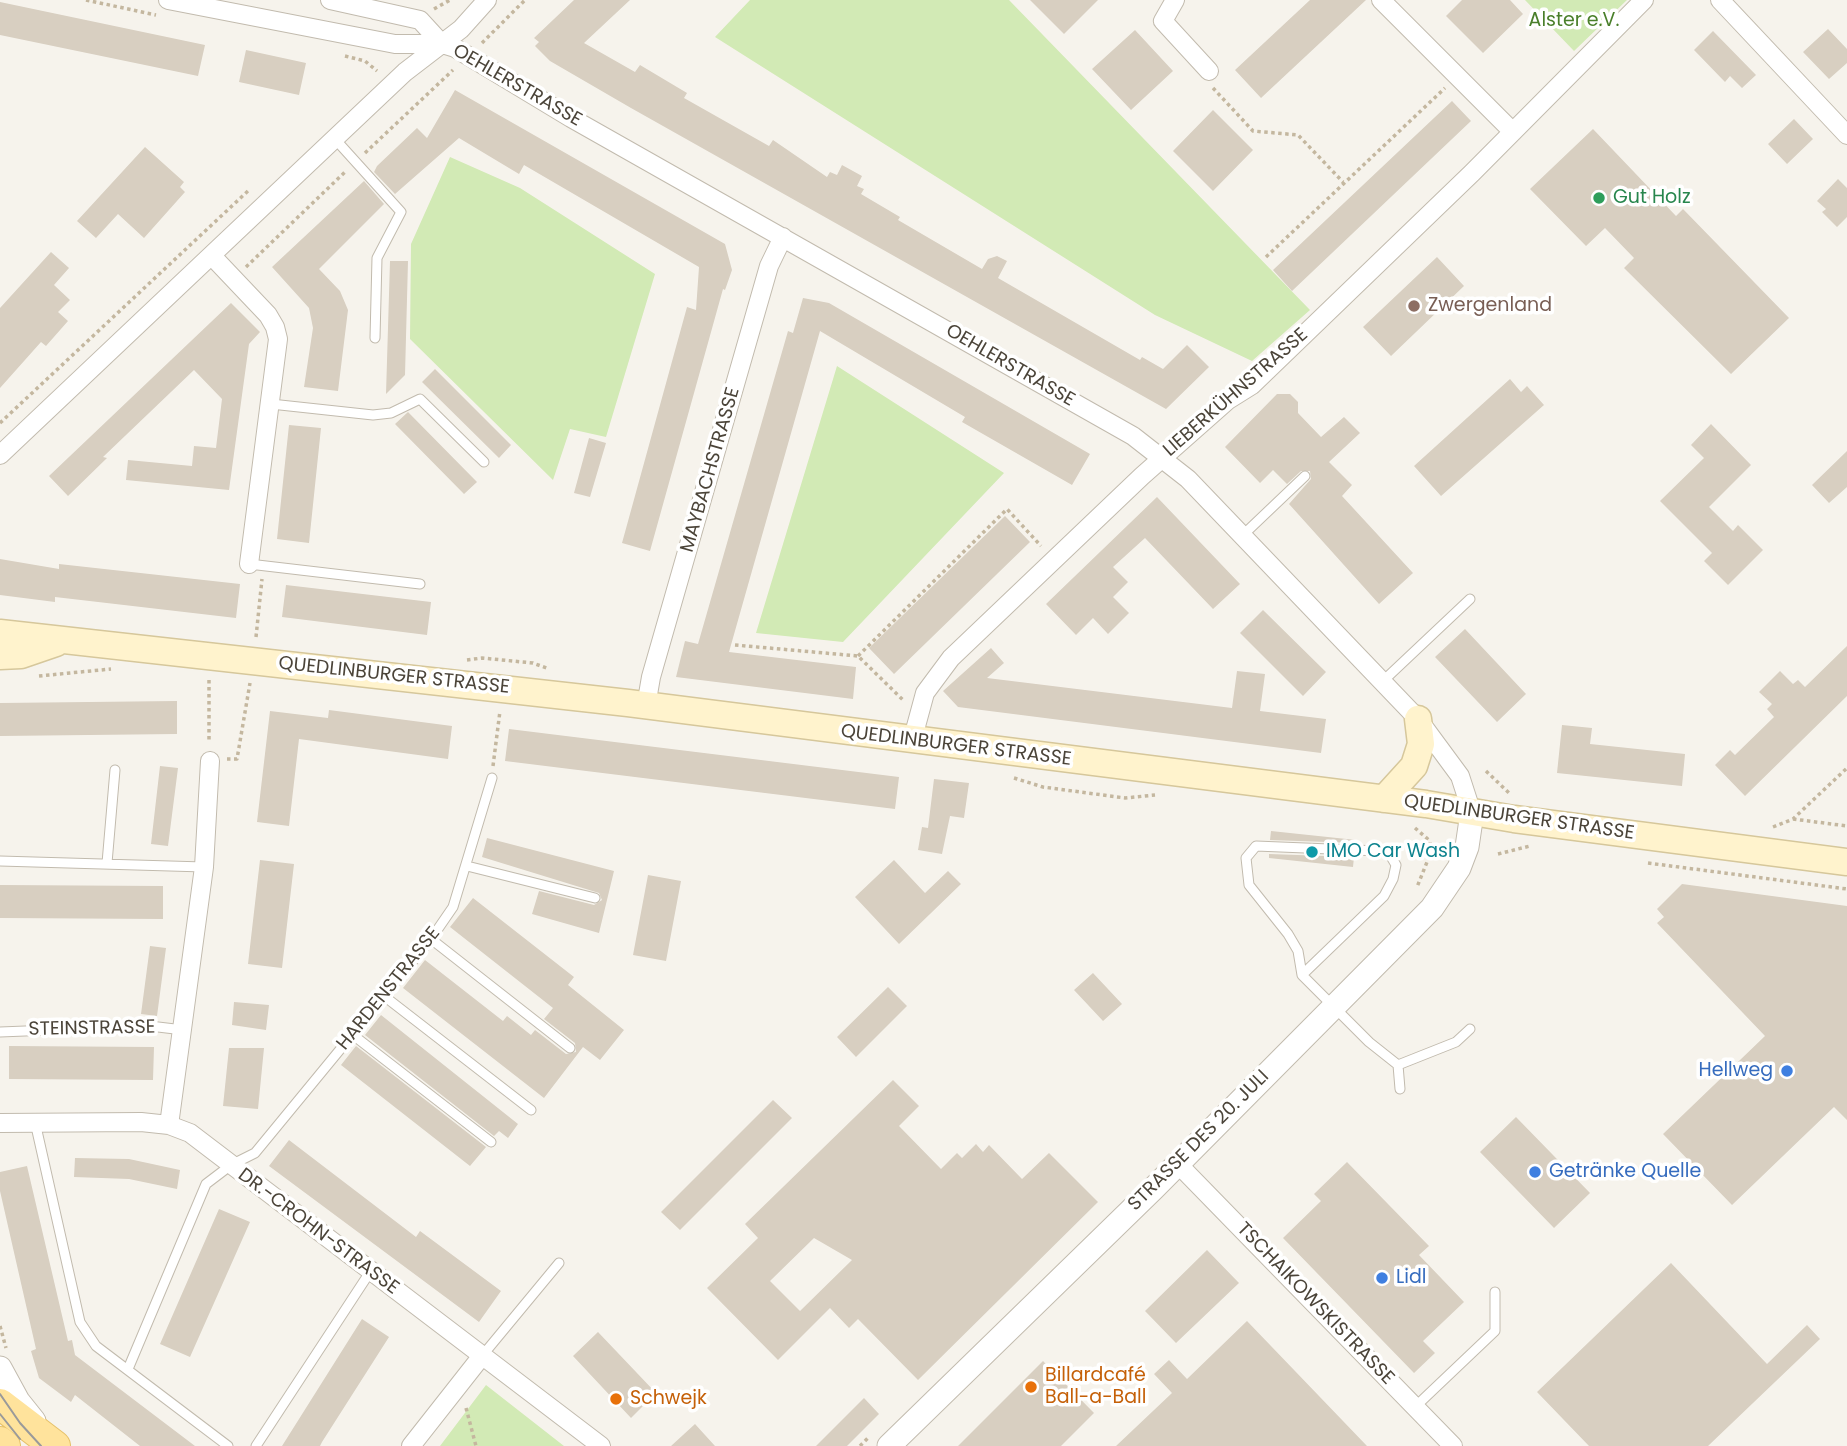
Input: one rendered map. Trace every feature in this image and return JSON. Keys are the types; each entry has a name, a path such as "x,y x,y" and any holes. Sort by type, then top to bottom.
{"main road":[{"name":"QUEDLINBURGER STRASSE","path":"0,633 503,688 1384,799 1847,862"},
{"name":"QUEDLINBURGER STRASSE","path":"0,656 21,655 65,640"},
{"path":"1384,799 1414,766 1421,744 1418,719"},
{"path":"0,1404 53,1445"}],"street":[{"name":"OEHLERSTRASSE","path":"168,0 396,44 442,44 469,55 571,118 1133,436 1164,458 1418,719 1460,776 1472,813"},
{"name":"OEHLERSTRASSE","path":"330,0 420,20 442,44"},
{"path":"0,454 405,72 461,29 487,0"},
{"path":"1175,0 1163,20 1209,71"},
{"path":"1381,0 1513,132"},
{"name":"LIEBERKÜHNSTRASSE","path":"912,741 917,713 925,693 951,658 1164,458 1228,400 1252,385 1513,132 1644,0"},
{"path":"1720,0 1847,135"},
{"name":"MAYBACHSTRASSE","path":"646,706 651,677 769,266 783,237"},
{"path":"212,256 275,327 278,339 249,564"},
{"name":"STEINSTRASSE","path":"169,1125 204,867 210,761"},
{"name":"STRASSE DES 20. JULI","path":"889,1446 1409,932 1447,888 1467,849 1472,813"},
{"name":"DR.-CROHN-STRASSE","path":"0,1123 169,1125 190,1133 601,1446"},
{"name":"TSCHAIKOWSKISTRASSE","path":"1177,1163 1453,1446"},
{"path":"411,1446 481,1357"},
{"path":"0,1368 18,1401 53,1445"}],"lane":[{"path":"335,139 401,212 377,258 375,338"},
{"path":"271,404 373,415 391,413 420,399 484,462"},
{"path":"1242,536 1305,476"},
{"path":"249,564 420,584"},
{"path":"1382,682 1470,598"},
{"path":"107,863 115,770"},
{"name":"HARDENSTRASSE","path":"128,1369 206,1184 231,1165 255,1153 353,1035 453,907 492,778"},
{"path":"1302,975 1384,896 1394,879 1396,865 1390,855 1379,851 1270,845 1256,846 1246,858 1249,885 1289,934 1298,951 1302,975 1369,1042 1398,1065 1400,1089"},
{"path":"0,861 204,867"},
{"path":"467,866 594,898"},
{"path":"430,939 570,1048"},
{"path":"384,996 531,1110"},
{"name":"STEINSTRASSE","path":"0,1032 150,1026 183,1030"},
{"path":"1398,1065 1456,1042 1470,1028"},
{"path":"353,1035 491,1142"},
{"path":"35,1122 80,1322 96,1346 228,1446"},
{"path":"481,1357 559,1263"},
{"path":"256,1446 370,1272"},
{"path":"1415,1407 1495,1331 1495,1292"}],"path":[{"path":"234,278 525,0"},
{"path":"377,71 396,44"},
{"path":"1209,71 1208,83 1253,131 1298,135 1343,182"},
{"path":"1266,257 1457,77"},
{"path":"0,423 256,183"},
{"path":"858,656 1007,509 1053,560"},
{"path":"209,655 210,761 237,758 262,577 249,564"},
{"path":"735,645 858,656 917,713"},
{"path":"492,778 503,688"},
{"path":"1847,768 1793,819 1847,826"},
{"path":"1498,854 1531,846"},
{"path":"1639,861 1847,889"},
{"path":"457,1387 467,1410 476,1446"}],"green space":[{"path":"750,0 1009,0 1310,310 1252,361 1155,315 715,37"},
{"name":"Alster e.V.","path":"1525,0 1627,0 1574,51"},
{"path":"450,157 520,188 655,274 606,437 570,429 553,480 410,339 411,244"},
{"path":"837,366 1004,473 843,642 756,633"},
{"path":"486,1385 564,1446 440,1446"}],"building":[{"path":"574,0 630,0 584,43 635,72 640,65 687,93 684,98 769,146 773,140 827,177 830,172 837,175 842,165 862,176 857,186 864,189 861,194 900,217 898,220 982,269 988,259 997,256 1007,261 998,278 1140,360 1142,357 1163,369 1187,345 1209,367 1166,409 631,108 550,61 535,46 539,42 534,38"},
{"path":"1030,0 1098,0 1064,34"},
{"path":"1310,0 1366,0 1261,98 1235,70"},
{"path":"1462,0 1510,0 1523,14 1483,53 1446,16"},
{"path":"0,2 205,45 198,76 0,35"},
{"path":"1828,29 1847,49 1847,63 1829,79 1803,52"},
{"path":"1135,30 1173,71 1131,110 1092,69"},
{"path":"1713,31 1756,75 1742,88 1730,76 1725,82 1694,50"},
{"path":"246,50 306,63 299,95 239,82"},
{"path":"455,90 725,244 732,270 725,290 723,289 650,551 622,543 687,307 696,310 699,267 524,165 519,174 459,138 395,194 374,172 377,166 417,128 427,138"},
{"path":"1452,101 1471,121 1292,291 1273,270"},
{"path":"1213,110 1253,150 1213,191 1173,151"},
{"path":"1794,119 1813,139 1787,164 1768,144"},
{"path":"1593,129 1676,216 1683,209 1789,318 1731,374 1624,268 1634,258 1605,228 1586,246 1530,189"},
{"path":"145,147 184,182 180,187 185,192 144,238 118,214 96,238 77,221"},
{"path":"1838,179 1847,188 1847,217 1837,227 1822,212 1826,209 1817,201"},
{"path":"364,181 384,204 319,269 340,291 348,310 338,391 304,387 313,328 309,308 272,267"},
{"path":"51,252 69,268 54,285 70,300 58,312 68,321 46,346 41,342 0,388 0,308"},
{"name":"Zwergenland","path":"1437,257 1464,286 1391,356 1363,327"},
{"path":"390,261 408,261 405,375 386,394"},
{"path":"803,298 829,303 1090,454 1072,485 962,422 965,417 820,331 729,652 856,667 853,699 676,677 685,641 698,644 788,331 793,333"},
{"path":"231,303 260,332 249,344 229,490 126,480 128,460 192,466 194,446 216,448 222,399 194,370 103,457 107,458 68,496 49,476"},
{"path":"435,369 511,445 499,458 422,382"},
{"path":"1510,379 1521,392 1527,386 1544,405 1441,496 1414,466"},
{"path":"1277,394 1290,394 1298,402 1298,413 1321,437 1344,417 1360,433 1329,462 1352,485 1342,496 1413,573 1379,604 1289,504 1311,479 1310,471 1301,471 1287,484 1273,470 1260,483 1225,447"},
{"path":"408,412 477,482 464,494 395,424"},
{"path":"1711,424 1751,465 1709,507 1733,531 1738,525 1763,550 1728,585 1704,561 1712,553 1660,501 1704,458 1691,445"},
{"path":"289,425 321,428 309,543 277,539"},
{"path":"589,438 606,443 590,497 574,493"},
{"path":"1847,451 1847,487 1829,503 1812,485"},
{"path":"1157,497 1240,584 1213,609 1145,538 1113,567 1128,582 1113,597 1129,613 1108,634 1093,618 1076,635 1046,604"},
{"path":"1005,516 1030,542 894,674 869,648"},
{"path":"0,559 59,569 59,564 240,584 236,618 55,597 55,602 0,595"},
{"path":"286,585 431,602 427,635 282,617"},
{"path":"1263,610 1326,672 1303,696 1240,633"},
{"path":"1465,629 1526,694 1497,722 1435,657"},
{"path":"1847,646 1847,696 1745,796 1715,765 1730,750 1735,755 1774,717 1767,709 1772,704 1759,692 1780,671 1793,684 1798,680 1805,687"},
{"path":"991,648 1004,663 987,678 1232,708 1237,671 1265,674 1260,711 1326,719 1321,753 958,707 943,691"},
{"path":"177,701 177,734 0,736 0,703"},
{"path":"329,710 452,726 448,759 299,739 289,826 257,822 270,711 328,718"},
{"path":"1562,725 1592,728 1590,744 1685,754 1682,786 1557,773"},
{"path":"509,729 899,777 895,809 505,761"},
{"path":"160,766 178,768 168,846 151,844"},
{"path":"934,779 969,783 964,818 950,816 942,854 918,850 922,827 928,828"},
{"path":"1271,831 1356,840 1356,843 1270,840"},
{"path":"487,838 614,871 599,933 532,914 539,891 594,905 602,900 599,893 482,857"},
{"path":"1269,854 1354,857 1353,867 1269,858"},
{"path":"260,860 294,864 282,968 248,964"},
{"path":"894,860 925,893 948,871 961,884 899,944 855,897"},
{"path":"648,875 681,881 666,961 633,955"},
{"name":"Hellweg","path":"1682,884 1847,906 1847,1120 1834,1107 1732,1205 1663,1134 1765,1036 1657,923 1664,917 1657,909"},
{"path":"0,885 163,886 163,919 0,918"},
{"path":"473,898 574,977 568,985 624,1030 600,1060 583,1047 544,1098 403,988 425,960 503,1021 507,1016 531,1035 535,1030 566,1054 576,1052 575,1043 544,1019 553,1008 450,927"},
{"path":"150,946 166,948 157,1016 141,1014"},
{"path":"1093,973 1122,1004 1103,1021 1074,990"},
{"path":"888,987 907,1006 856,1057 837,1037"},
{"path":"234,1002 269,1005 266,1030 232,1025"},
{"path":"381,1015 518,1124 508,1138 499,1131 494,1136 365,1035"},
{"path":"9,1046 154,1047 153,1080 9,1079"},
{"path":"356,1046 486,1147 470,1166 341,1065"},
{"path":"229,1048 264,1048 258,1109 223,1106"},
{"path":"893,1080 919,1106 899,1126 941,1169 957,1153 962,1158 976,1144 983,1152 989,1145 1022,1179 1049,1153 1098,1202 918,1380 858,1319 849,1328 830,1308 778,1360 707,1288 758,1238 745,1224","holes":["814,1238 852,1260 800,1311 770,1281"]},
{"path":"773,1100 792,1118 680,1230 661,1212"},
{"name":"Getränke Quelle","path":"1516,1117 1590,1193 1554,1228 1480,1152"},
{"path":"289,1140 416,1237 420,1231 501,1291 479,1322 269,1166"},
{"path":"75,1158 129,1159 180,1170 177,1189 129,1179 74,1177"},
{"name":"Lidl","path":"1347,1162 1429,1246 1419,1255 1464,1302 1423,1341 1435,1353 1414,1373 1283,1238 1321,1201 1314,1194"},
{"path":"27,1166 68,1341 72,1340 75,1355 195,1446 140,1446 75,1395 71,1402 39,1378 31,1351 36,1349 0,1191 0,1172"},
{"path":"219,1209 250,1222 190,1357 160,1344"},
{"path":"1207,1250 1239,1283 1176,1343 1145,1311"},
{"path":"1671,1263 1767,1364 1807,1325 1820,1339 1708,1446 1589,1446 1537,1392"},
{"path":"362,1319 389,1337 320,1446 282,1446"},
{"path":"1247,1321 1367,1446 1116,1446 1172,1393 1154,1374 1169,1360 1187,1379"},
{"path":"598,1332 656,1393 631,1418 573,1356"},
{"path":"1043,1361 1094,1413 1061,1446 958,1446"},
{"path":"864,1398 879,1414 847,1446 816,1446"},
{"path":"695,1424 715,1446 671,1446"}],"tram line":[{"path":"0,1394 20,1423 41,1446"},
{"path":"0,1414 20,1439"}],"place":[{"name":"Gut Holz","path":"1599,198"},
{"name":"Zwergenland","path":"1414,306"},
{"name":"IMO Car Wash","path":"1312,852"},
{"name":"Hellweg","path":"1787,1071"},
{"name":"Getränke Quelle","path":"1535,1172"},
{"name":"Lidl","path":"1382,1278"},
{"name":"Billardcafé Ball-a-Ball","path":"1031,1387"},
{"name":"Schwejk","path":"616,1399"}]}
